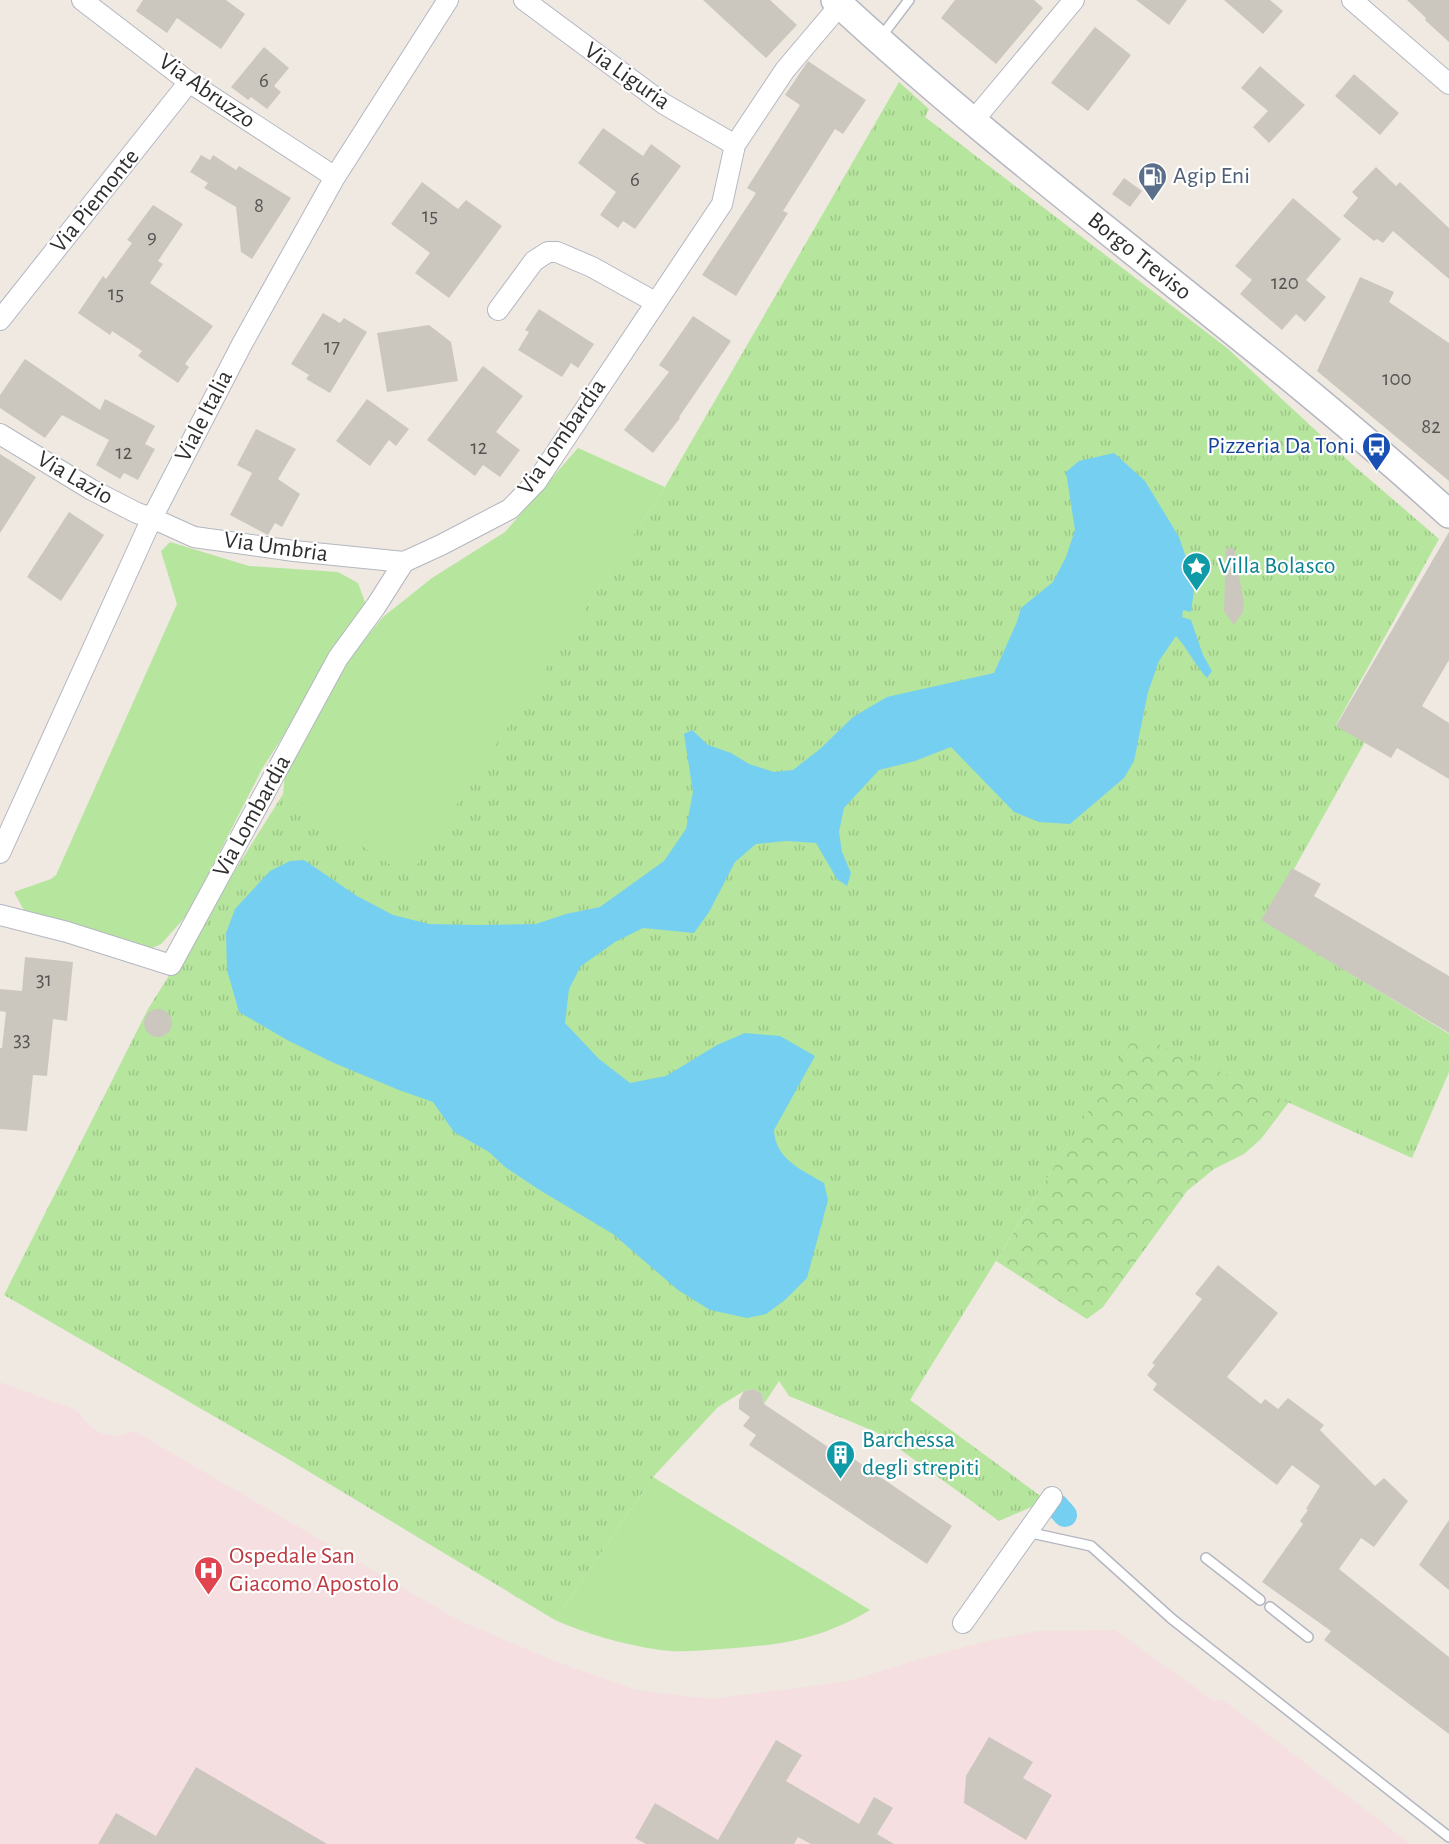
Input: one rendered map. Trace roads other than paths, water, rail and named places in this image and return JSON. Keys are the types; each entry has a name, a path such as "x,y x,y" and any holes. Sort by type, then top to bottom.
{"street":[{"name":"Via Abruzzo","path":"82,0 189,82 335,177"},
{"name":"Viale Italia","path":"0,853 152,518 242,344 335,177 448,0"},
{"name":"Via Liguria","path":"524,0 664,104 735,145"},
{"path":"973,121 1074,0"},
{"path":"1352,0 1449,84"},
{"name":"Via Lombardia","path":"0,915 67,932 171,965 338,658 376,606 404,562 510,509 537,481 722,204 735,145 785,70 838,2"},
{"name":"Borgo Treviso","path":"838,2 973,121 1282,371 1448,513"},
{"name":"Via Piemonte","path":"0,320 189,82"},
{"path":"498,310 534,261 548,252 557,252 592,267 655,302"},
{"name":"Via Lazio","path":"0,434 92,490 137,513 152,518"},
{"name":"Via Umbria","path":"152,518 194,537 294,551 404,562"},
{"path":"963,1623 1052,1497"}],"lane":[{"path":"880,39 909,0"},
{"path":"1027,1532 1091,1546 1172,1619 1449,1837"},
{"path":"1206,1558 1260,1600"},
{"path":"1270,1607 1308,1636"}],"water":[{"path":"1114,453 1145,481 1179,537 1193,578 1194,590 1191,612 1183,610 1182,617 1191,620 1203,655 1212,671 1207,678 1176,636 1159,661 1148,692 1134,761 1124,778 1070,824 1039,822 1014,812 951,747 915,761 879,770 844,808 839,832 842,852 851,873 847,886 837,879 816,843 786,841 756,844 735,862 709,912 694,933 643,928 615,942 581,966 569,989 565,1023 599,1059 630,1083 666,1076 717,1045 745,1033 780,1036 815,1056 774,1130 779,1149 784,1156 791,1163 824,1183 828,1200 807,1278 785,1300 766,1314 747,1318 710,1310 678,1290 613,1234 538,1189 505,1167 489,1152 454,1132 433,1102 334,1063 289,1041 239,1012 227,970 226,933 235,909 270,871 290,861 304,860 357,896 393,915 429,924 536,924 566,914 600,907 664,861 686,829 693,792 684,734 692,730 708,745 731,753 749,764 774,772 793,770 820,749 853,717 887,697 994,673 1021,608 1053,582 1066,557 1075,530 1066,472 1079,461"}],"waterway":[{"path":"1057,1506 1065,1515"}],"place":[{"name":"Agip Eni","path":"1152,202"},
{"name":"Pizzeria Da Toni","path":"1376,472"},
{"name":"Villa Bolasco","path":"1197,592"},
{"name":"Barchessa degli strepiti","path":"841,1480"},
{"name":"Ospedale San Giacomo Apostolo","path":"208,1596"}]}
